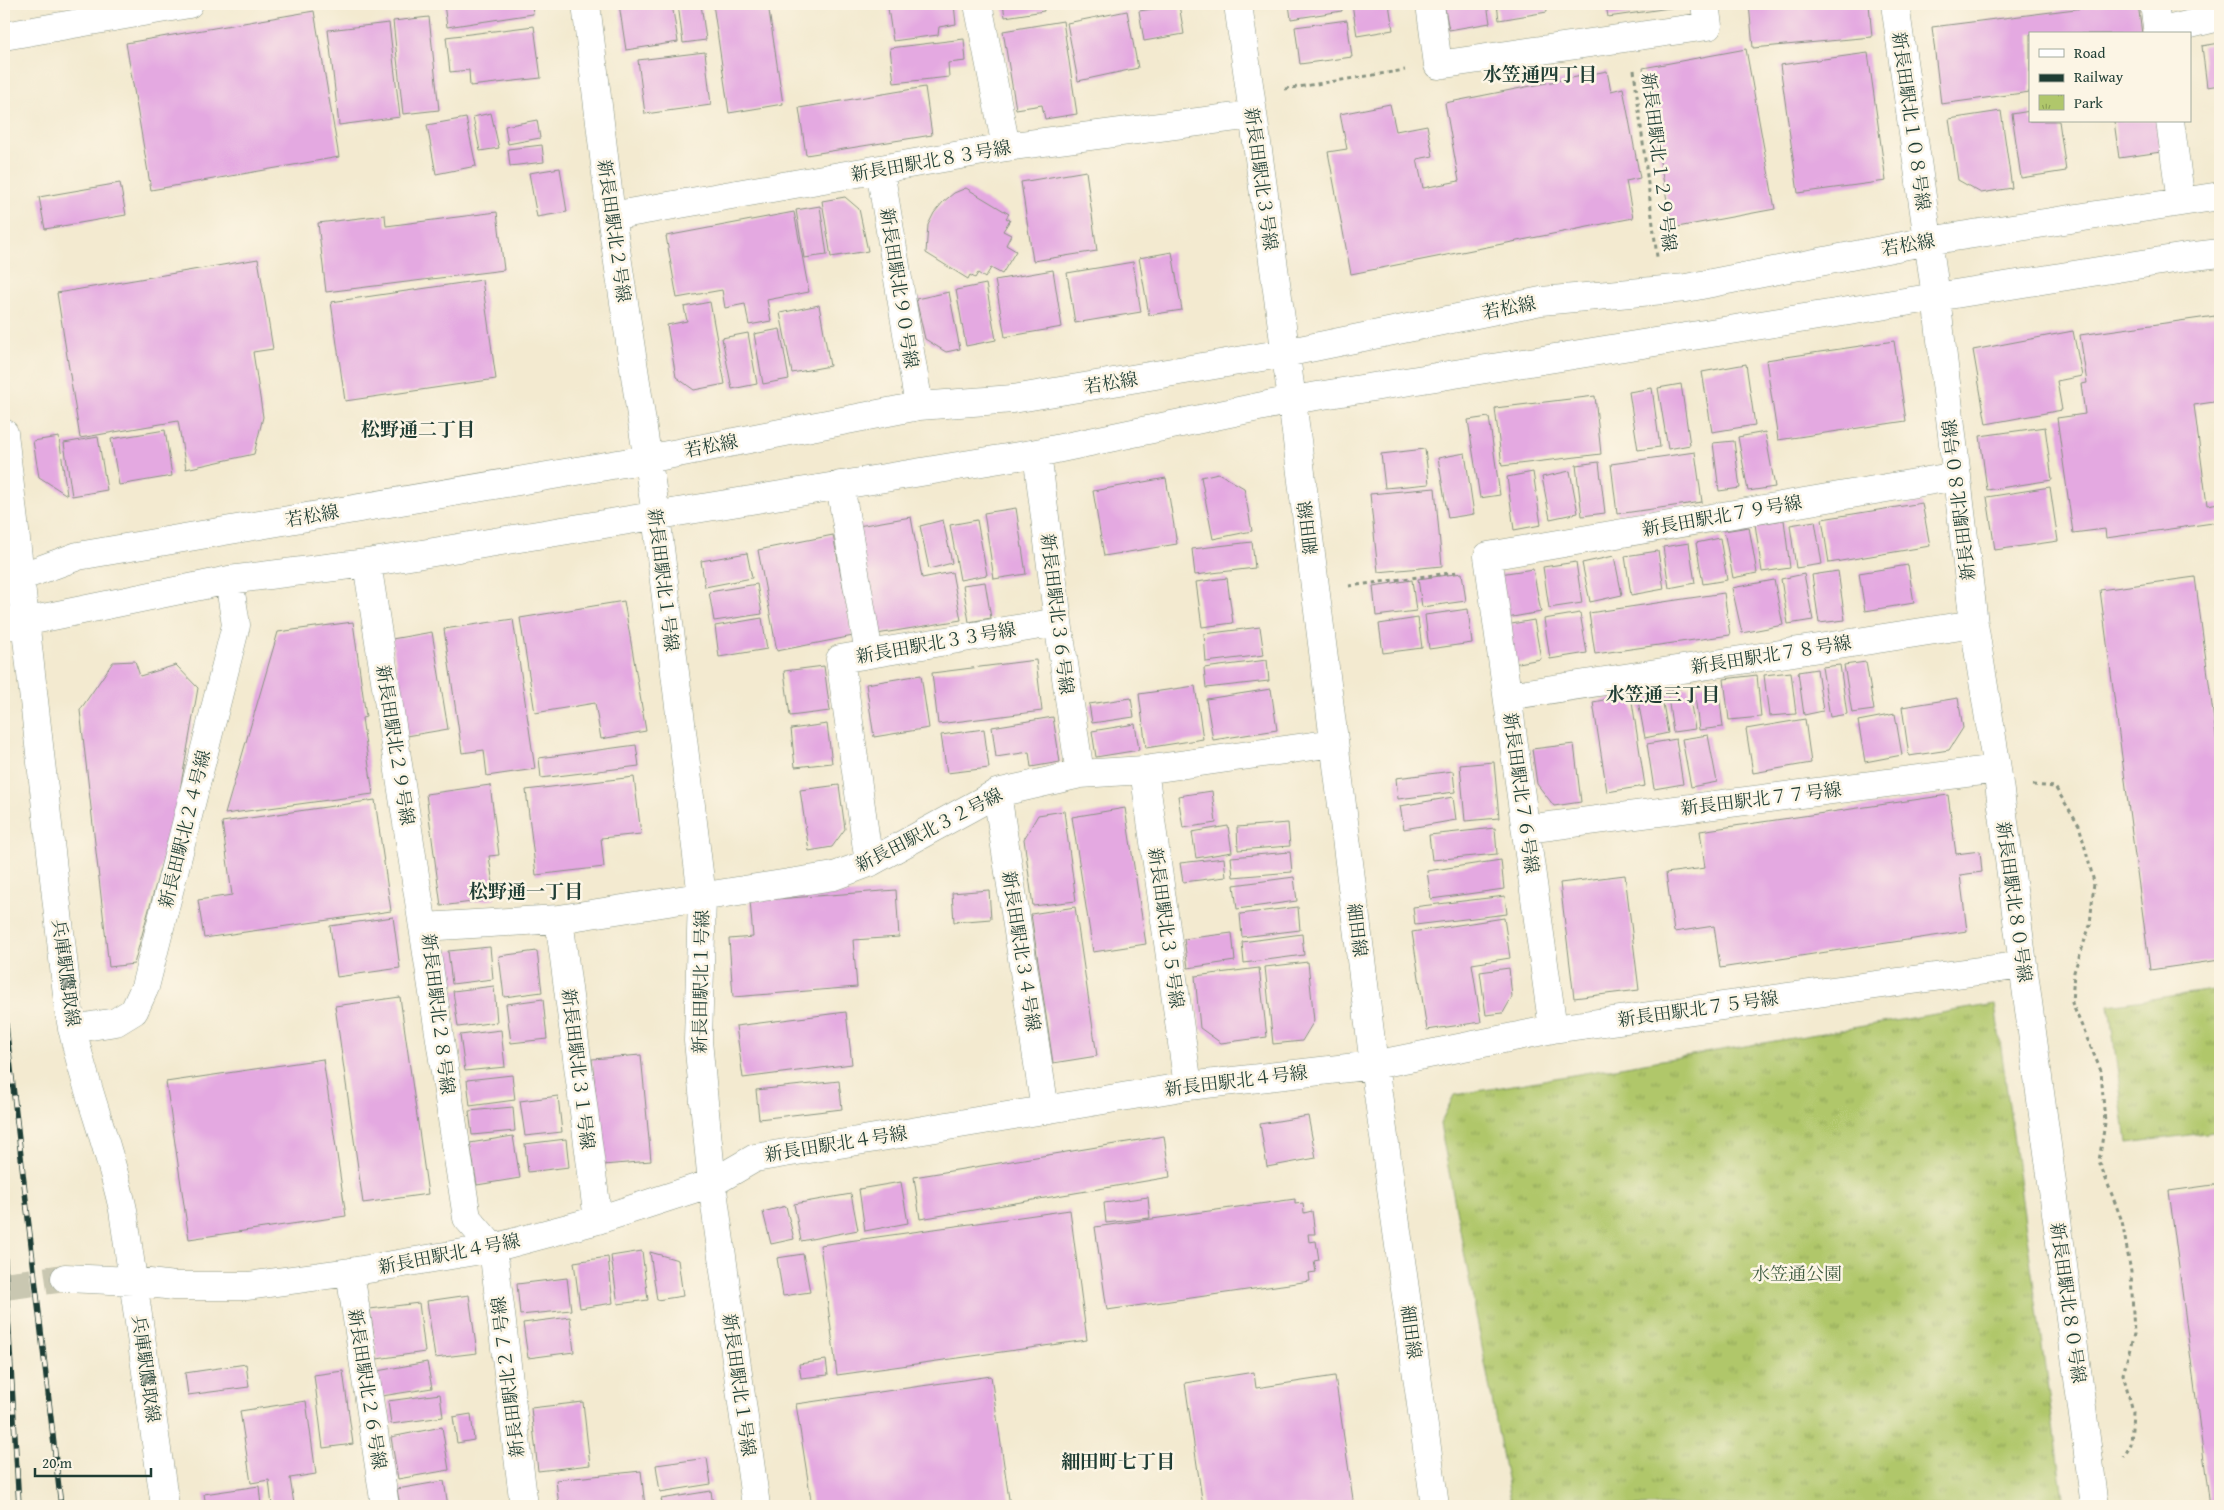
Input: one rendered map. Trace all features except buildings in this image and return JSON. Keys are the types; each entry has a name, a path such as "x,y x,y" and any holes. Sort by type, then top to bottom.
{"street":[{"path":"4,36 189,4"},
{"name":"新長田駅北２号線","path":"586,4 611,216 647,459"},
{"path":"978,4 1006,147"},
{"name":"新長田駅北３号線","path":"1238,4 1285,354"},
{"path":"1430,4 1438,65 1708,26 1705,4"},
{"name":"新長田駅北１０８号線","path":"1895,4 1936,297"},
{"path":"2154,4 2158,32"},
{"path":"2162,32 2220,17"},
{"name":"新長田駅北８３号線","path":"611,216 1251,104"},
{"path":"2170,122 2181,202"},
{"name":"新長田駅北９０号線","path":"880,170 919,406"},
{"name":"若松線","path":"12,578 78,556 647,459 919,406 1013,399 1285,354 1542,301 1686,288 1928,241 2220,196"},
{"path":"14,624 229,580 367,563 1037,453 1292,400 2220,253"},
{"name":"新長田駅北８０号線","path":"1936,297 1974,624 1997,768 2095,1506"},
{"name":"細田線","path":"1285,354 1374,1065 1435,1506"},
{"name":"兵庫駅鷹取線","path":"4,433 14,624 72,1029 118,1186 165,1506"},
{"name":"新長田駅北３６号線","path":"1037,453 1058,622 1080,774"},
{"name":"新長田駅北１号線","path":"647,459 656,516 702,897 698,1041 712,1183 756,1506"},
{"name":"新長田駅北７９号線","path":"1489,562 1957,476"},
{"path":"840,485 869,654"},
{"name":"新長田駅北７６号線","path":"1489,562 1553,1029"},
{"name":"新長田駅北２９号線","path":"367,563 423,927"},
{"name":"新長田駅北２４号線","path":"72,1029 116,1022 134,1011 145,987 236,625 229,580"},
{"name":"新長田駅北３３号線","path":"869,863 840,660 1058,622"},
{"name":"新長田駅北７８号線","path":"1508,696 1974,624"},
{"name":"新長田駅北３２号線","path":"702,897 834,876 869,863 997,793 1080,774 1144,770 1334,743"},
{"name":"新長田駅北７７号線","path":"1526,829 1997,768"},
{"name":"新長田駅北３５号線","path":"1144,770 1188,1086"},
{"name":"新長田駅北３４号線","path":"997,793 1045,1110"},
{"name":"新長田駅北２８号線","path":"493,1248 467,1218 423,927 559,919 702,897"},
{"name":"新長田駅北３１号線","path":"559,919 598,1220"},
{"name":"新長田駅北７５号線","path":"1374,1065 1553,1029 2023,965"},
{"name":"新長田駅北４号線","path":"65,1278 133,1281 174,1286 248,1286 350,1272 493,1248 598,1220 712,1183 755,1158 1188,1086 1374,1065"},
{"name":"新長田駅北２７号線","path":"493,1248 524,1506"},
{"name":"新長田駅北２６号線","path":"350,1272 385,1506"}],"path":[{"name":"新長田駅北１２９号線","path":"1630,37 1662,290"},
{"path":"1251,104 1438,65"},
{"path":"1315,591 1489,562"},
{"path":"2028,784 2055,788 2079,825 2094,882 2090,925 2074,972 2072,1003 2101,1071 2105,1124 2099,1161 2122,1221 2131,1272 2134,1334 2123,1374 2133,1411 2131,1445 2122,1461"}],"green space":[{"path":"2220,989 2220,1131 2127,1143 2109,1005"},
{"name":"水笠通公園","path":"1995,1004 2064,1506 1512,1506 1440,1124 1454,1095"}],"tunnel":[{"path":"4,1286 65,1278"}],"railway":[{"path":"4,1008 61,1506"},
{"path":"4,1248 19,1506"}],"district":[{"name":"水笠通四丁目","path":"1540,74"},
{"name":"松野通二丁目","path":"418,429"},
{"name":"水笠通三丁目","path":"1663,694"},
{"name":"松野通一丁目","path":"526,891"},
{"name":"細田町七丁目","path":"1118,1461"}]}
